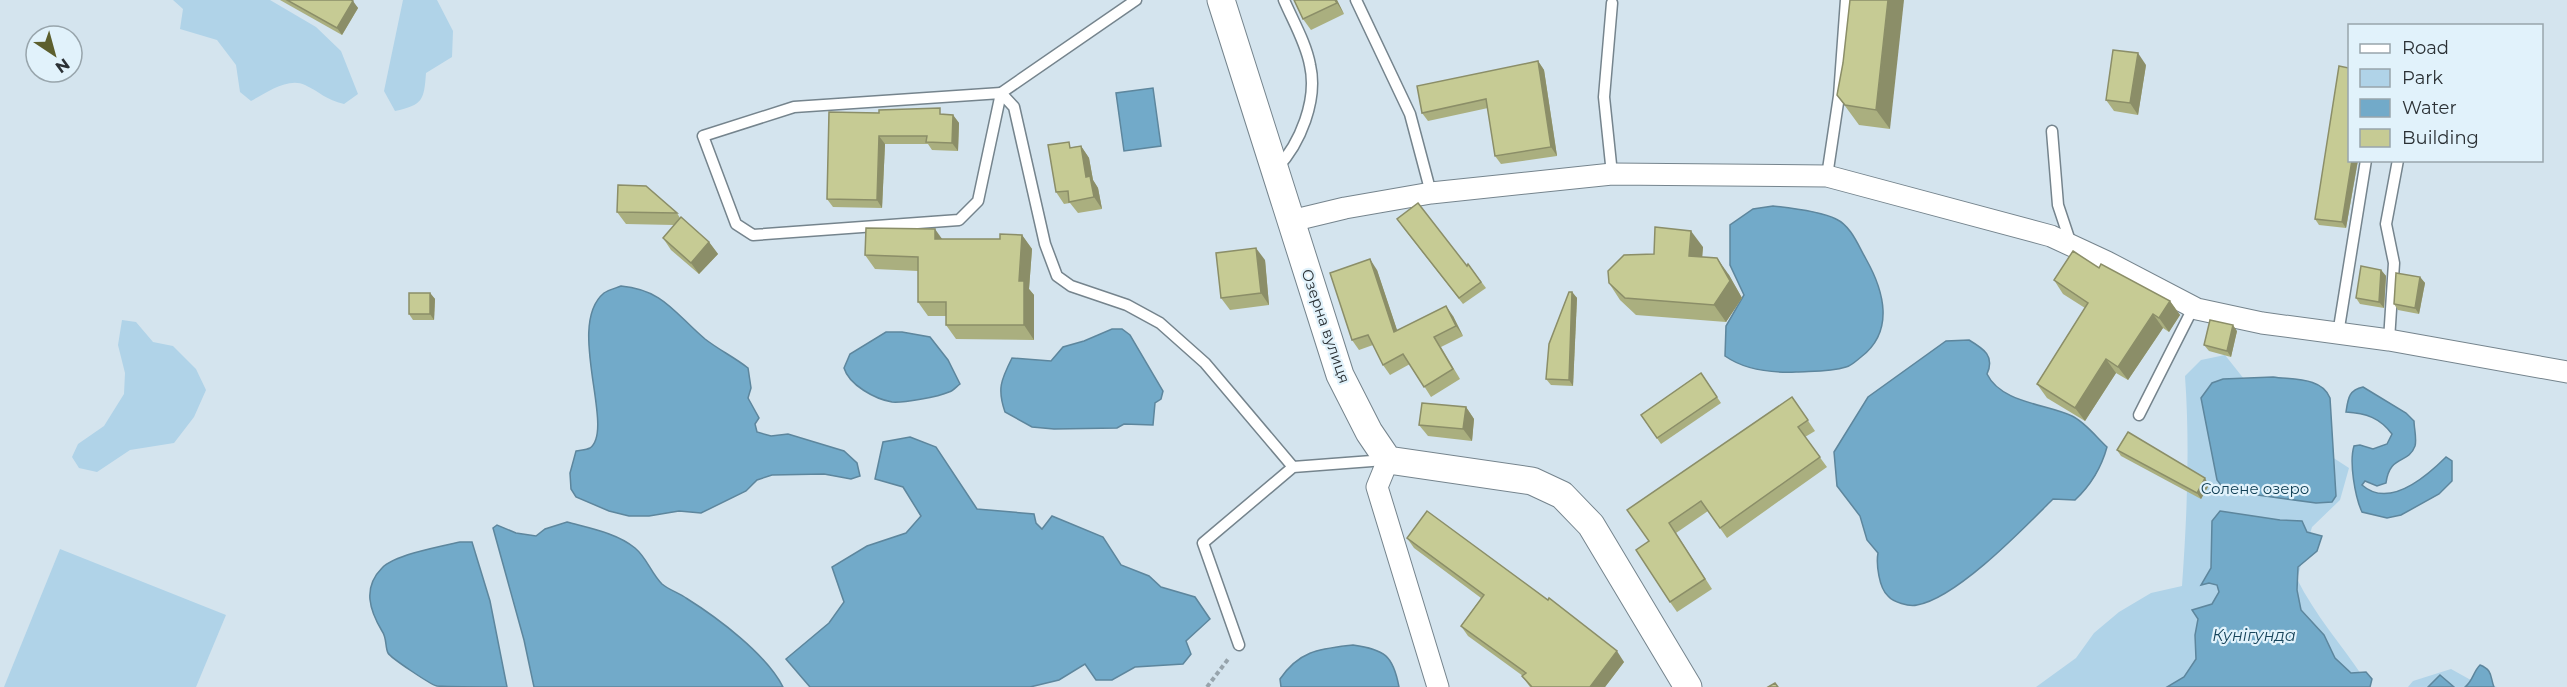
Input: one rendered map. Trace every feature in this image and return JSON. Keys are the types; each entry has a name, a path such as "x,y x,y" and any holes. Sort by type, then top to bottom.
{"street":[{"name":"Озерна вулиця","path":"1221,0 1340,375 1369,432 1388,460"},
{"path":"1291,221 1345,207 1431,193 1612,174 1827,176 2051,236 2197,309 2262,323 2389,340 2567,372"},
{"path":"1438,687 1377,487 1388,460 1532,481 1562,495 1591,525 1688,687"}],"lane":[{"path":"1001,93 978,201 959,220 753,235 736,224 703,136 794,107 1001,93 1136,0"},
{"path":"1275,171 1291,153 1300,136 1311,86 1310,65 1284,0"},
{"path":"1356,0 1410,114 1431,193"},
{"path":"1827,176 1839,96 1846,0"},
{"path":"1612,3 1604,97 1612,174"},
{"path":"1001,93 1014,107 1045,244 1057,276 1071,286 1127,304 1160,323 1205,363 1293,467"},
{"path":"2052,131 2058,205 2071,245"},
{"path":"2338,334 2366,162"},
{"path":"2389,340 2394,263 2386,224 2398,162"},
{"path":"2139,415 2190,316 2197,309"},
{"path":"1239,645 1203,543 1293,467 1388,460"}],"path":[{"path":"1207,687 1239,645"}],"green space":[{"path":"173,0 270,0 316,27 341,51 358,94 344,104 305,85 292,83 277,87 251,101 240,92 236,65 217,40 180,29 183,9"},
{"path":"403,0 437,0 453,31 452,57 426,73 423,95 417,103 395,111 384,91"},
{"path":"122,320 136,322 153,342 173,346 196,369 206,390 194,417 174,443 130,450 97,472 79,468 72,457 78,444 104,426 124,394 125,373 118,345"},
{"name":"Солене озеро","path":"2225,355 2278,422 2349,468 2340,500 2312,527 2297,579 2320,617 2363,677 2361,687 2036,687 2076,658 2094,633 2119,612 2151,593 2182,586 2187,481 2185,376 2201,360"},
{"path":"60,549 226,615 196,687 4,687"},
{"path":"2451,669 2469,679 2497,687 2408,687 2413,681"}],"water":[{"path":"1153,88 1161,146 1124,151 1116,93"},
{"path":"1773,206 1814,212 1841,222 1854,236 1872,271 1881,297 1882,323 1879,335 1872,347 1850,366 1827,371 1778,372 1741,365 1725,356 1726,326 1744,295 1730,265 1730,225 1753,209"},
{"path":"621,286 636,288 659,298 705,339 748,368 751,388 748,398 759,418 755,424 757,432 771,436 788,434 844,451 857,463 860,476 851,479 824,474 772,475 757,480 746,491 701,513 679,511 649,516 629,516 609,511 576,497 571,489 570,473 576,451 590,448 596,437 598,420 589,351 589,328 593,308 604,293"},
{"path":"1112,329 1122,329 1130,335 1163,391 1161,399 1155,403 1153,425 1124,424 1117,428 1054,429 1032,427 1005,412 1001,385 1012,358 1051,361 1063,347"},
{"path":"886,332 902,332 930,337 948,360 960,384 944,394 897,402 885,400 864,390 851,380 844,368 850,354"},
{"path":"1969,340 1987,354 1990,362 1987,374 2003,391 2013,397 2072,416 2107,447 2095,476 2075,500 2053,499 1989,560 1951,590 1933,600 1917,605 1906,605 1890,598 1882,587 1877,563 1878,553 1867,540 1860,516 1837,486 1834,452 1868,397 1946,341"},
{"path":"2273,377 2314,383 2321,386 2330,398 2336,496 2332,502 2316,503 2236,492 2224,489 2217,480 2201,398 2212,383 2223,379"},
{"path":"2363,387 2406,413 2414,421 2416,440 2412,452 2391,468 2386,483 2377,486 2365,481 2362,485 2373,491 2395,492 2418,481 2446,457 2452,461 2452,481 2439,494 2401,515 2387,518 2362,512 2357,498 2352,470 2354,446 2360,445 2373,449 2387,444 2392,434 2372,417 2346,412 2348,400 2354,390"},
{"path":"910,437 936,447 977,509 1034,514 1036,523 1042,529 1052,516 1103,537 1121,565 1149,576 1161,587 1195,597 1210,619 1186,641 1191,654 1183,664 1135,667 1112,680 1096,680 1085,664 1059,680 1030,687 810,687 786,659 829,623 844,602 832,567 867,546 906,533 921,516 903,487 875,479 883,442"},
{"name":"Кунігунда","path":"2220,511 2302,521 2307,532 2322,536 2317,551 2298,567 2297,590 2301,610 2324,635 2335,658 2351,673 2366,672 2372,679 2370,687 2167,687 2184,677 2196,659 2195,635 2198,619 2192,610 2212,604 2219,592 2217,585 2209,583 2201,585 2211,568 2212,521"},
{"path":"567,522 611,535 635,548 662,584 699,606 726,626 765,662 783,687 534,687 524,640 493,528 497,525 516,533 536,536 545,529"},
{"path":"460,542 472,542 490,601 507,687 437,686 427,681 388,653 385,637 371,608 372,583 388,563 419,552"},
{"path":"1353,645 1373,649 1386,656 1394,668 1399,687 1281,687 1280,679 1295,662 1303,657 1321,650"},
{"path":"2480,665 2489,672 2494,687 2465,687 2470,682"},
{"path":"2440,675 2454,687 2428,687"}],"building":[{"path":"287,0 351,0 353,1 337,28"},
{"path":"1294,0 1335,0 1337,3 1303,19"},
{"path":"1850,0 1888,0 1876,110 1845,105 1837,95"},
{"path":"2113,50 2138,53 2130,103 2106,100"},
{"path":"1538,61 1551,147 1495,156 1486,99 1422,113 1417,86"},
{"path":"2339,66 2348,68 2348,162 2352,162 2342,222 2315,219"},
{"path":"940,108 940,114 953,115 952,143 926,142 927,136 879,136 877,200 827,199 829,112 879,113 879,110"},
{"path":"1069,142 1070,148 1081,146 1086,177 1090,176 1094,197 1069,202 1068,191 1056,192 1048,145"},
{"path":"618,185 646,186 677,213 617,212"},
{"path":"1418,203 1481,282 1459,298 1397,219"},
{"path":"681,217 709,242 691,263 663,238"},
{"path":"1655,227 1691,231 1689,256 1717,258 1730,281 1714,305 1625,298 1609,283 1608,271 1624,255 1654,254"},
{"path":"866,228 935,229 935,239 1000,239 1000,234 1022,235 1019,281 1024,281 1024,325 946,325 946,302 918,302 918,257 865,255"},
{"path":"1256,248 1261,293 1221,298 1216,253"},
{"path":"2073,251 2099,268 2101,264 2170,301 2159,318 2153,314 2118,367 2106,359 2075,408 2037,384 2088,303 2054,280"},
{"path":"1370,259 1394,332 1446,306 1456,326 1434,337 1453,369 1424,387 1403,354 1383,365 1368,335 1352,340 1330,273"},
{"path":"2361,266 2381,270 2379,302 2356,298"},
{"path":"2396,273 2420,277 2415,308 2394,304"},
{"path":"1569,292 1572,292 1569,380 1546,379 1549,344"},
{"path":"409,293 430,293 430,314 409,314"},
{"path":"2210,320 2233,325 2227,351 2204,345"},
{"path":"1701,373 1717,397 1657,438 1641,415"},
{"path":"1792,397 1808,420 1798,427 1820,457 1720,528 1701,501 1669,523 1705,579 1670,602 1636,550 1649,541 1627,510"},
{"path":"1422,403 1466,407 1463,429 1419,425"},
{"path":"2128,432 2205,478 2197,493 2117,450"},
{"path":"1427,511 1548,600 1549,598 1617,651 1590,687 1532,687 1522,676 1526,673 1461,626 1484,595 1407,538"}]}
